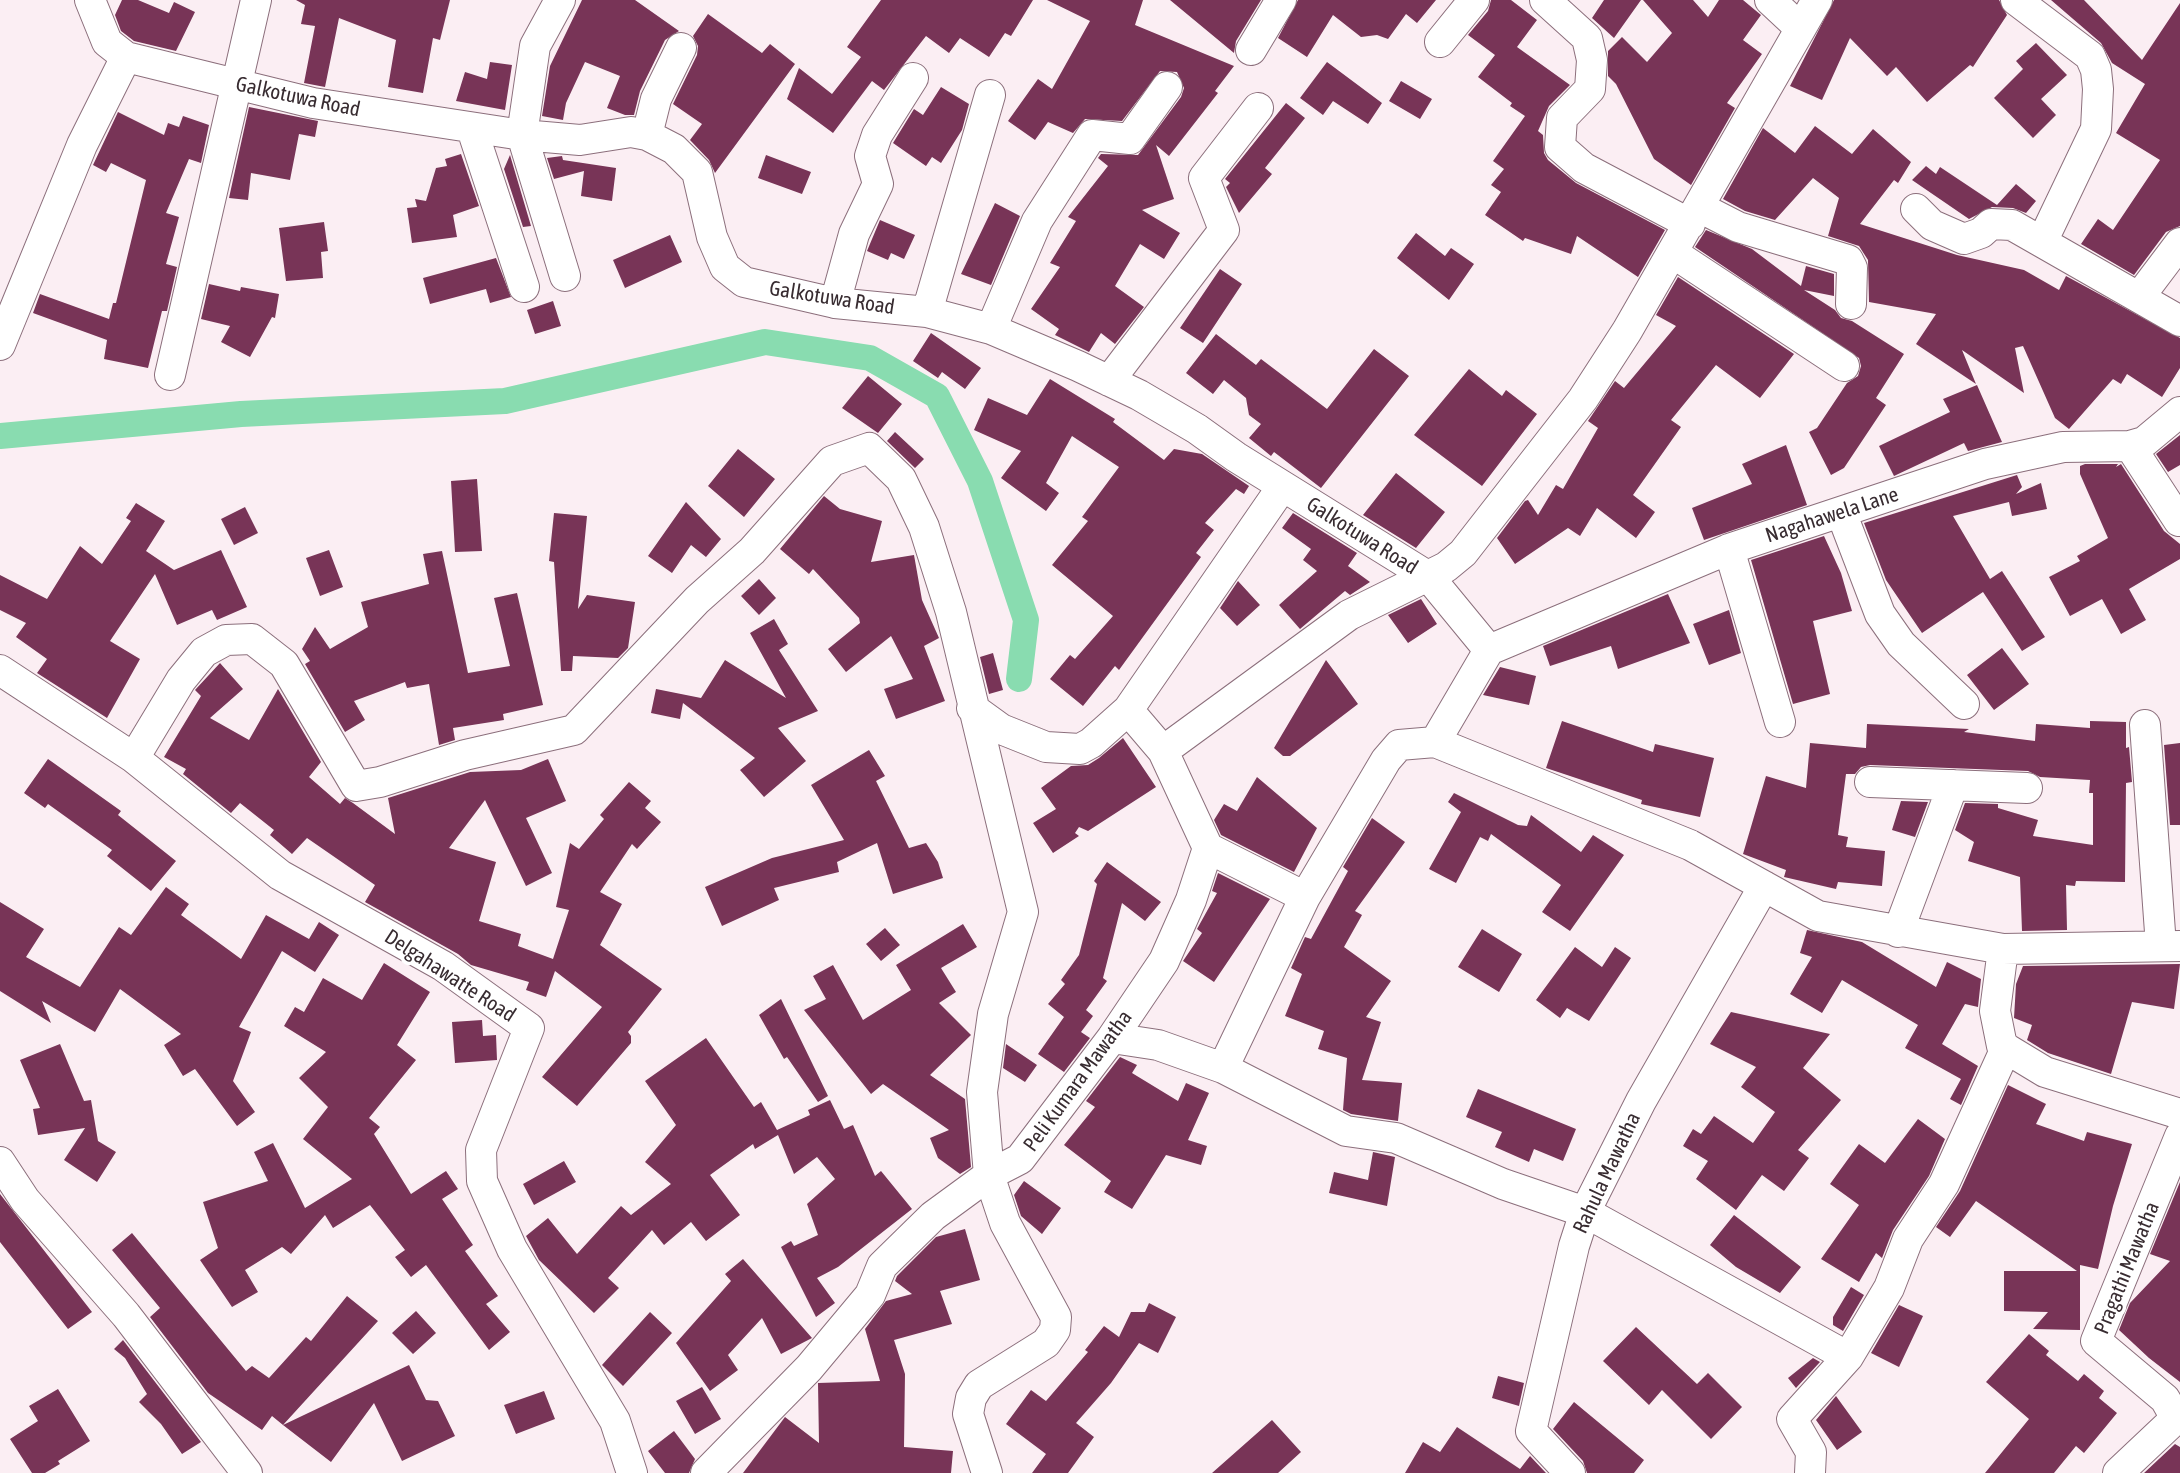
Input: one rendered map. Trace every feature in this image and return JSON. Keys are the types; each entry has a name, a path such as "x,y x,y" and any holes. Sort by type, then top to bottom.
{"street":[{"path":"0,345 82,145 126,57 107,42 90,0"},
{"path":"170,375 256,0"},
{"path":"560,0 535,46 522,135 565,276"},
{"path":"1251,50 1281,0"},
{"path":"1440,42 1474,0"},
{"path":"1545,0 1587,38 1592,60 1590,89 1562,118 1560,147 1584,167 1694,216 1848,260 1852,268 1851,304"},
{"path":"1770,0 1800,28"},
{"path":"1163,751 1349,615 1429,577 1462,553 1583,399 1673,253 1817,0"},
{"path":"2016,0 2090,56 2096,70 2096,128 2042,242"},
{"path":"647,135 656,99 681,48"},
{"name":"Galkotuwa Road","path":"126,57 313,103 472,129 580,140 631,132 647,135 674,149 697,172 712,237 725,267 744,282 835,303 927,312 991,329 1109,381 1197,429 1282,487 1429,577 1489,650"},
{"path":"835,303 854,234 878,184 870,156 877,135 913,78"},
{"path":"991,329 1037,221 1092,135 1130,139 1167,87"},
{"path":"927,312 990,96"},
{"path":"1109,381 1224,230 1204,178 1258,108"},
{"path":"472,129 524,287"},
{"path":"1916,209 1932,225 1964,239 1981,233 1991,224 2002,222 2140,296 2180,321"},
{"path":"2140,296 2180,243"},
{"path":"1673,253 1844,366"},
{"name":"Nagahawela Lane","path":"1489,650 1729,549 1985,464 2063,447 2130,446 2144,442 2180,412"},
{"path":"2130,446 2179,521"},
{"path":"134,758 181,680 204,652 226,640 252,639 284,664 356,786 380,782 465,755 574,730 697,600 752,551 832,461 869,447 901,479 924,527 951,612 1023,912 993,1014 982,1092 989,1175 1005,1223 1056,1317 1055,1330 1046,1343 979,1385 971,1398 968,1414 987,1473"},
{"path":"972,708 1001,729 1046,747 1080,749 1091,743 1128,710 1282,487"},
{"path":"1841,512 1880,614 1900,644 1964,704"},
{"path":"1729,549 1780,722"},
{"path":"1434,742 1489,650"},
{"name":"Delgahawatte Road","path":"0,670 134,758 279,875 443,967 529,1028 481,1150 482,1181 512,1250 615,1421 632,1473"},
{"path":"1128,710 1163,751 1208,848 1305,897"},
{"path":"1223,1068 1305,897 1398,745 1434,742 1690,845 1818,916 2003,949 2171,946 2145,725"},
{"path":"1870,782 2027,788"},
{"path":"1898,932 1953,785"},
{"name":"Peli Kumara Mawatha","path":"706,1473 817,1357 870,1295 882,1266 933,1216 989,1175 1020,1159 1112,1038 1164,961 1191,900 1208,848"},
{"name":"Rahula Mawatha","path":"1570,1473 1531,1431 1574,1246 1585,1212 1641,1101 1764,886"},
{"path":"2003,949 1995,1011 2002,1046 2045,1072 2180,1114"},
{"path":"1112,1038 1158,1045 1223,1068 1346,1130 1396,1138 1503,1184 1585,1212 1848,1357"},
{"path":"1810,1473 1811,1452 1793,1419 1848,1357 1888,1289 1908,1239 1944,1184 2006,1048"},
{"name":"Pragathi Mawatha","path":"2118,1473 2170,1424 2174,1415 2165,1399 2095,1341 2180,1136"},
{"path":"0,1162 25,1200 127,1315 247,1473"}],"building":[{"path":"122,0 138,0 169,13 174,2 195,12 176,51 134,41 121,31 115,15"},
{"path":"296,0 450,0 440,40 433,38 423,93 388,87 396,40 339,18 325,87 304,83 315,26 301,24 305,5"},
{"path":"582,0 635,0 679,31 665,40 640,91 634,115 625,115 607,108 620,76 585,62 566,103 563,120 542,116 550,66"},
{"path":"881,0 1033,0 1011,36 1005,33 989,57 960,38 949,53 926,36 884,90 872,81 833,133 787,99 799,68 832,94 861,57 847,47"},
{"path":"1047,0 1143,0 1135,25 1234,66 1215,91 1218,93 1169,156 1156,145 1174,199 1142,210 1180,233 1164,259 1140,244 1115,286 1144,307 1115,344 1101,333 1089,352 1055,335 1059,329 1031,309 1060,267 1050,263 1076,221 1068,217 1108,166 1098,158 1101,154 1138,155 1181,97 1184,88 1177,72 1160,71 1122,121 1085,119 1073,133 1048,122 1035,140 1008,121 1038,79 1052,89 1090,21"},
{"path":"1170,0 1261,0 1236,41 1234,53"},
{"path":"1298,0 1436,0 1417,23 1406,14 1388,39 1377,35 1361,37 1333,15 1307,57 1278,38"},
{"path":"1491,0 1511,0 1537,20 1517,47 1570,85 1549,106 1538,131 1543,135 1544,153 1548,160 1576,183 1665,230 1638,277 1577,236 1571,254 1525,238 1523,241 1485,215 1501,192 1491,185 1504,169 1493,161 1525,116 1478,77 1495,55 1468,35 1488,11"},
{"path":"1604,0 1641,0 1614,38 1592,18"},
{"path":"1643,0 1693,0 1708,17 1719,0 1743,0 1761,15 1743,40 1762,54 1727,103 1735,108 1691,185 1654,159 1616,84 1608,76 1608,51 1622,37 1647,62 1672,33"},
{"path":"1834,0 1999,0 2007,15 1973,67 1970,65 1927,102 1896,67 1887,76 1850,38 1822,100 1790,86"},
{"path":"2051,0 2084,0 2142,60 2180,3 2180,226 2166,232 2134,275 2081,244 2098,219 2113,230 2160,160 2116,133 2145,84 2112,63 2101,43"},
{"path":"708,14 762,53 770,44 795,64 715,173 709,160 690,140 702,124 673,104 697,55 698,46 693,36"},
{"path":"2036,43 2067,75 2041,99 2056,115 2033,138 1994,98 2023,69 2016,61"},
{"path":"490,62 512,65 505,110 456,101 465,72 487,79"},
{"path":"1327,62 1382,103 1368,124 1333,101 1323,115 1300,98"},
{"path":"1401,81 1432,99 1420,119 1389,101"},
{"path":"941,87 969,104 962,130 941,163 932,157 926,166 893,143 914,109 923,115"},
{"path":"1286,103 1305,118 1265,168 1272,174 1239,213 1226,187 1230,183 1225,179"},
{"path":"249,107 318,121 315,137 299,134 290,180 251,173 248,200 229,198"},
{"path":"118,112 164,135 168,123 179,127 183,116 209,125 201,163 189,159 166,213 179,217 166,264 177,267 167,311 162,311 148,368 104,359 107,340 33,313 40,294 109,319 113,303 116,303 146,180 111,163 106,172 93,165"},
{"path":"1815,126 1852,154 1873,129 1911,162 1898,183 1894,180 1860,224 1957,255 2024,270 2059,290 2066,276 2180,338 2180,368 2162,397 2127,374 2121,384 2113,379 2069,429 2055,418 2023,346 2015,348 2024,393 1962,350 1976,384 1916,344 1936,314 1869,302 1868,260 1859,246 1828,236 1839,198 1813,178 1775,220 1745,211 1723,199 1763,128 1795,153"},
{"path":"461,154 479,206 453,215 457,237 412,243 407,208 417,207 415,199 426,201 436,168 447,166 445,159"},
{"path":"510,155 531,226 523,227 504,169"},
{"path":"766,155 811,172 802,194 758,178"},
{"path":"562,156 563,160 616,168 612,201 581,196 584,171 554,179 547,158"},
{"path":"1926,166 1936,174 1940,167 1997,205 2016,184 2036,201 2026,213 2013,208 1992,207 1969,219 1912,180"},
{"path":"995,203 1020,216 991,285 961,274"},
{"path":"880,220 915,235 904,259 891,253 888,260 867,251"},
{"path":"324,222 328,251 321,252 323,278 286,281 279,228"},
{"path":"1706,230 1752,249 1801,286 1806,266 1834,274 1834,296 1804,290 1835,310 1841,318 1852,321 1904,354 1876,398 1886,405 1844,468 1831,475 1809,432 1817,428 1847,383 1858,376 1861,366 1859,358 1695,247"},
{"path":"1416,233 1445,256 1451,248 1474,264 1449,300 1397,258"},
{"path":"670,235 682,262 625,288 613,260"},
{"path":"496,258 511,297 490,303 486,289 430,304 423,278"},
{"path":"1220,269 1242,284 1203,343 1180,328"},
{"path":"1678,277 1794,354 1760,398 1716,365 1671,420 1681,427 1633,495 1655,512 1636,538 1597,508 1580,536 1568,528 1515,564 1497,538 1525,501 1528,500 1538,515 1556,485 1563,489 1598,428 1588,421 1615,381 1624,388 1676,326 1656,315"},
{"path":"209,284 240,291 241,287 279,294 275,318 272,317 250,357 221,342 230,326 201,319"},
{"path":"553,301 561,326 535,334 527,310"},
{"path":"931,333 981,368 965,389 942,372 938,378 913,361"},
{"path":"1216,334 1256,365 1261,359 1327,409 1374,349 1409,376 1321,488 1274,452 1271,456 1249,438 1261,424 1249,415 1246,398 1224,380 1213,394 1186,373"},
{"path":"1469,369 1502,396 1506,390 1537,414 1482,486 1414,435"},
{"path":"868,376 902,404 878,433 842,408"},
{"path":"1050,379 1115,419 1113,422 1164,460 1174,449 1202,454 1249,486 1244,494 1236,489 1205,523 1214,530 1196,553 1201,557 1119,670 1115,666 1083,706 1050,679 1070,655 1075,659 1113,616 1052,565 1088,521 1082,517 1119,467 1072,436 1046,483 1059,493 1046,511 1001,478 1021,451 974,430 988,398 1027,415"},
{"path":"1977,385 2002,442 1968,451 1964,443 1894,476 1879,446 1950,412 1943,399"},
{"path":"895,432 924,459 915,468 887,441"},
{"path":"2180,435 2180,465 2168,472 2156,454"},
{"path":"1786,445 1807,505 1704,540 1692,508 1752,484 1742,464"},
{"path":"738,449 775,479 744,517 708,486"},
{"path":"2118,464 2116,467 2121,464 2164,531 2180,544 2180,559 2129,589 2146,620 2121,634 2102,599 2070,616 2049,577 2080,561 2077,556 2108,538 2080,474 2080,466"},
{"path":"1396,473 1445,512 1416,548 1363,515"},
{"path":"2017,475 2022,487 2016,494 2041,483 2047,509 2012,516 2009,502 1953,516 1990,579 2002,571 2045,637 2022,651 1983,592 1922,633 1886,580 1864,523"},
{"path":"477,479 482,551 455,552 451,481"},
{"path":"824,496 840,509 882,521 871,562 914,555 922,600 939,638 924,646 945,701 896,719 884,689 913,679 891,636 846,672 828,649 860,623 859,618 813,569 809,574 780,549"},
{"path":"686,502 721,539 706,557 691,545 672,573 648,556"},
{"path":"136,503 165,521 146,551 174,570 221,550 247,607 217,620 212,610 177,625 155,574 110,641 140,659 107,718 37,673 47,659 16,637 26,623 0,610 0,575 47,599 80,546 102,564 131,521 126,518"},
{"path":"245,507 258,533 234,545 221,519"},
{"path":"554,513 587,516 578,609 587,595 635,602 628,648 618,658 573,656 572,671 561,671 554,562 549,561"},
{"path":"1293,513 1357,553 1348,566 1370,582 1350,595 1345,591 1300,629 1279,605 1317,571 1303,560 1311,549 1282,528"},
{"path":"1824,536 1841,573 1852,611 1813,621 1830,694 1793,704 1751,560"},
{"path":"329,550 343,587 320,596 306,558"},
{"path":"442,551 468,673 510,666 494,598 517,593 543,705 503,714 504,720 453,728 455,740 439,745 429,684 407,688 405,682 354,701 365,720 345,732 305,664 310,661 302,649 315,627 330,649 368,627 361,602 429,584 423,554"},
{"path":"759,579 776,598 759,615 741,596"},
{"path":"1238,581 1260,605 1237,626 1220,608"},
{"path":"1668,594 1690,643 1618,669 1611,646 1550,666 1543,646"},
{"path":"1421,599 1437,624 1408,643 1388,615"},
{"path":"1729,610 1741,653 1709,665 1693,624"},
{"path":"774,619 788,644 779,650 818,711 778,728 806,761 764,797 740,770 755,758 683,703 680,719 651,713 656,689 701,698 725,660 786,698 750,633"},
{"path":"2002,648 2029,684 1994,710 1967,675"},
{"path":"993,653 1003,690 989,694 980,657"},
{"path":"1326,660 1358,704 1290,756 1283,756 1274,748"},
{"path":"220,663 243,689 210,718 249,740 278,689 321,762 309,777 340,804 345,798 395,834 388,798 470,772 521,770 548,759 566,801 526,818 552,873 526,886 485,800 449,848 496,862 479,921 521,934 518,946 553,959 569,910 556,907 570,843 579,849 604,819 600,815 629,782 651,801 645,808 661,822 637,849 632,844 600,892 622,904 600,945 662,989 628,1032 631,1043 577,1106 542,1077 602,1007 555,971 546,997 526,990 529,982 471,965 458,954 365,902 375,885 307,838 292,854 270,835 274,830 240,803 231,813 183,774 186,769 164,757 201,696 195,690"},
{"path":"1500,667 1536,676 1529,705 1483,695"},
{"path":"1562,721 1653,752 1655,744 1714,758 1700,817 1641,804 1642,800 1546,768"},
{"path":"2090,721 2126,722 2126,748 2129,747 2132,782 2126,783 2125,882 2076,881 2075,886 2066,885 2067,930 2022,931 2020,877 1968,861 1974,842 1955,830 1965,803 1998,804 1998,808 2038,820 2033,836 2093,845 2093,793 2089,793 2090,780 2040,777 2028,771 1870,765 1861,767 1855,774 1846,774 1838,835 1848,837 1846,847 1885,851 1882,886 1838,882 1836,889 1784,877 1786,870 1743,854 1766,776 1806,788 1810,743 1866,748 1867,724 1969,729 1964,732 2035,741 2036,724 2090,728"},
{"path":"1123,738 1156,787 1088,831 1079,827 1075,833 1079,836 1053,853 1033,823 1056,809 1041,788 1071,766 1088,765"},
{"path":"2180,743 2180,825 2170,825 2164,745"},
{"path":"869,750 885,776 876,781 909,848 926,843 938,862 943,878 893,894 877,843 837,862 839,872 774,888 779,900 722,926 705,887 772,858 844,840 811,785"},
{"path":"48,759 121,811 118,815 176,861 151,891 107,856 112,850 48,804 45,808 24,793"},
{"path":"1257,777 1317,828 1294,872 1221,835 1214,820 1224,804 1237,811"},
{"path":"1454,793 1518,825 1527,826 1531,815 1581,852 1593,835 1624,855 1570,931 1542,912 1561,885 1491,834 1488,841 1480,837 1456,883 1429,869 1461,812 1448,802"},
{"path":"1901,801 1928,802 1915,837 1892,830"},
{"path":"1372,818 1405,842 1355,911 1362,915 1344,947 1391,981 1366,1017 1381,1022 1362,1080 1402,1083 1398,1121 1351,1114 1343,1110 1347,1058 1318,1049 1324,1031 1285,1016 1302,974 1291,968 1305,937 1311,939 1348,871 1343,867"},
{"path":"1107,862 1161,902 1145,921 1122,903 1103,978 1107,981 1086,1010 1093,1016 1081,1032 1090,1038 1064,1072 1038,1054 1064,1017 1048,1004 1065,984 1061,980 1079,955 1097,884 1094,881"},
{"path":"1218,873 1270,899 1214,982 1183,961 1202,933 1197,929 1217,893 1212,891"},
{"path":"166,887 189,904 181,915 241,959 266,915 309,939 319,922 339,935 315,972 282,951 239,1027 251,1032 233,1081 255,1112 237,1126 195,1069 183,1076 164,1045 181,1034 120,989 95,1032 42,1001 51,1023 0,991 0,902 44,929 26,957 80,987 119,927 131,935"},
{"path":"963,924 977,947 941,968 956,992 939,1003 971,1035 930,1075 965,1099 971,1167 960,1174 938,1158 930,1138 949,1130 883,1084 871,1094 804,1010 826,999 813,976 833,965 863,1020 911,990 896,965"},
{"path":"885,928 900,945 881,961 866,944"},
{"path":"1482,929 1522,954 1499,992 1458,967"},
{"path":"1807,930 1862,942 1936,987 1947,962 1981,979 1978,1007 1965,1004 1942,1044 1978,1066 1961,1105 1950,1099 1961,1079 1905,1048 1918,1025 1842,980 1822,1013 1790,994 1812,957 1800,953"},
{"path":"1575,947 1602,967 1615,947 1631,958 1589,1021 1567,1008 1560,1018 1536,1000"},
{"path":"384,963 430,992 397,1045 416,1060 369,1118 380,1127 374,1134 411,1194 446,1171 458,1189 442,1199 473,1245 465,1251 498,1296 486,1304 510,1332 489,1350 426,1265 411,1277 395,1257 405,1250 370,1205 333,1228 325,1215 291,1254 282,1247 245,1270 258,1292 232,1307 200,1260 218,1248 203,1202 268,1181 254,1152 273,1143 305,1208 352,1179 303,1139 328,1107 299,1078 326,1052 284,1026 295,1007 304,1012 323,978 362,1000"},
{"path":"2180,964 2174,1009 2132,1002 2111,1074 2048,1053 2027,1040 2032,1025 2014,1018 2016,984 2023,966"},
{"path":"781,999 828,1096 818,1102 787,1057 784,1059 759,1015"},
{"path":"1731,1012 1830,1034 1803,1068 1841,1100 1798,1150 1809,1158 1784,1191 1762,1175 1736,1210 1696,1179 1708,1161 1683,1146 1693,1129 1701,1134 1714,1116 1753,1143 1775,1112 1741,1087 1756,1067 1710,1044"},
{"path":"482,1020 483,1036 496,1035 497,1060 455,1063 452,1022"},
{"path":"706,1038 754,1107 761,1102 777,1130 810,1115 808,1110 830,1100 844,1129 853,1125 875,1176 881,1171 912,1209 838,1267 817,1278 835,1303 816,1317 781,1247 791,1241 794,1246 818,1235 807,1204 835,1179 817,1157 794,1174 778,1135 755,1149 753,1144 710,1175 740,1215 706,1241 691,1222 664,1245 652,1230 608,1278 619,1288 594,1313 539,1260 526,1236 548,1218 577,1254 621,1206 631,1215 671,1184 645,1162 676,1125 645,1081"},
{"path":"60,1044 84,1101 91,1100 98,1141 116,1152 97,1182 64,1160 85,1128 38,1135 33,1109 40,1108 20,1060"},
{"path":"1006,1044 1037,1065 1025,1082 1003,1068"},
{"path":"1120,1057 1137,1065 1132,1073 1178,1101 1186,1083 1209,1093 1188,1140 1207,1146 1201,1165 1166,1155 1132,1209 1104,1192 1111,1181 1064,1145 1095,1107 1086,1101"},
{"path":"2008,1085 2046,1104 2036,1124 2084,1141 2087,1132 2132,1144 2098,1269 2080,1265 2080,1330 2033,1329 2048,1312 2004,1311 2004,1271 2077,1271 1976,1201 1950,1237 1936,1227 1960,1191"},
{"path":"1478,1089 1576,1129 1563,1161 1534,1149 1529,1162 1495,1147 1502,1132 1466,1117"},
{"path":"1918,1119 1945,1139 1929,1176 1893,1230 1882,1258 1876,1253 1859,1282 1821,1259 1859,1205 1830,1184 1859,1144 1885,1163"},
{"path":"1373,1152 1395,1157 1387,1206 1329,1193 1334,1172 1368,1180"},
{"path":"564,1161 576,1182 534,1205 523,1184"},
{"path":"1024,1181 1061,1208 1042,1234 1021,1216 1014,1195"},
{"path":"2180,1182 2180,1382 2119,1330 2130,1303 2170,1261 2150,1254"},
{"path":"0,1194 92,1312 68,1329 0,1242"},
{"path":"1734,1215 1801,1267 1780,1293 1736,1267 1710,1245"},
{"path":"965,1229 980,1280 940,1291 952,1324 894,1340 905,1374 904,1447 953,1451 951,1473 743,1473 785,1417 819,1443 818,1383 880,1381 865,1329 886,1301 912,1294 895,1281 897,1276 936,1237"},
{"path":"132,1233 246,1371 252,1366 269,1378 306,1337 311,1341 347,1296 378,1321 283,1425 272,1416 262,1430 208,1393 150,1317 160,1308 112,1250"},
{"path":"743,1259 812,1338 781,1354 762,1318 728,1355 738,1370 710,1391 676,1343 731,1281 725,1274"},
{"path":"1851,1287 1864,1295 1843,1331 1833,1325 1833,1317"},
{"path":"1149,1303 1176,1317 1158,1353 1139,1343 1111,1383 1076,1423 1094,1437 1068,1473 1032,1473 1046,1454 1006,1424 1031,1390 1046,1401 1088,1352 1085,1350 1104,1326 1119,1337 1131,1312 1145,1312"},
{"path":"1899,1305 1923,1316 1899,1367 1871,1353"},
{"path":"416,1311 436,1333 413,1354 392,1333"},
{"path":"650,1312 672,1333 623,1386 602,1365"},
{"path":"1636,1327 1697,1384 1708,1373 1742,1407 1711,1439 1662,1390 1649,1405 1603,1361"},
{"path":"2029,1334 2049,1351 2046,1355 2078,1381 2084,1374 2104,1391 2099,1398 2117,1413 2084,1453 2076,1446 2054,1473 1985,1473 2029,1419 1986,1382"},
{"path":"123,1340 201,1442 182,1454 161,1424 139,1402 147,1394 125,1358 114,1349"},
{"path":"1813,1358 1820,1362 1796,1388 1788,1378"},
{"path":"409,1365 426,1400 438,1401 455,1436 402,1461 374,1403 331,1462 283,1425"},
{"path":"1498,1376 1524,1383 1519,1406 1492,1398"},
{"path":"702,1387 721,1419 695,1434 676,1401"},
{"path":"58,1389 90,1441 58,1461 60,1464 45,1473 32,1473 10,1439 38,1421 29,1406"},
{"path":"544,1391 555,1419 516,1434 504,1405"},
{"path":"1836,1396 1862,1432 1837,1450 1816,1420"},
{"path":"1574,1402 1644,1460 1634,1473 1587,1473 1583,1461 1553,1429"},
{"path":"1272,1420 1301,1452 1278,1473 1212,1473"},
{"path":"1457,1427 1520,1469 1530,1456 1546,1473 1405,1473 1423,1442 1440,1452"},
{"path":"674,1431 695,1459 689,1473 665,1473 648,1451"},
{"path":"2175,1444 2180,1447 2180,1473 2144,1473"}],"waterway":[{"path":"0,436 241,414 505,401 765,342 870,358 937,396 980,481 1026,620 1019,679"}]}
